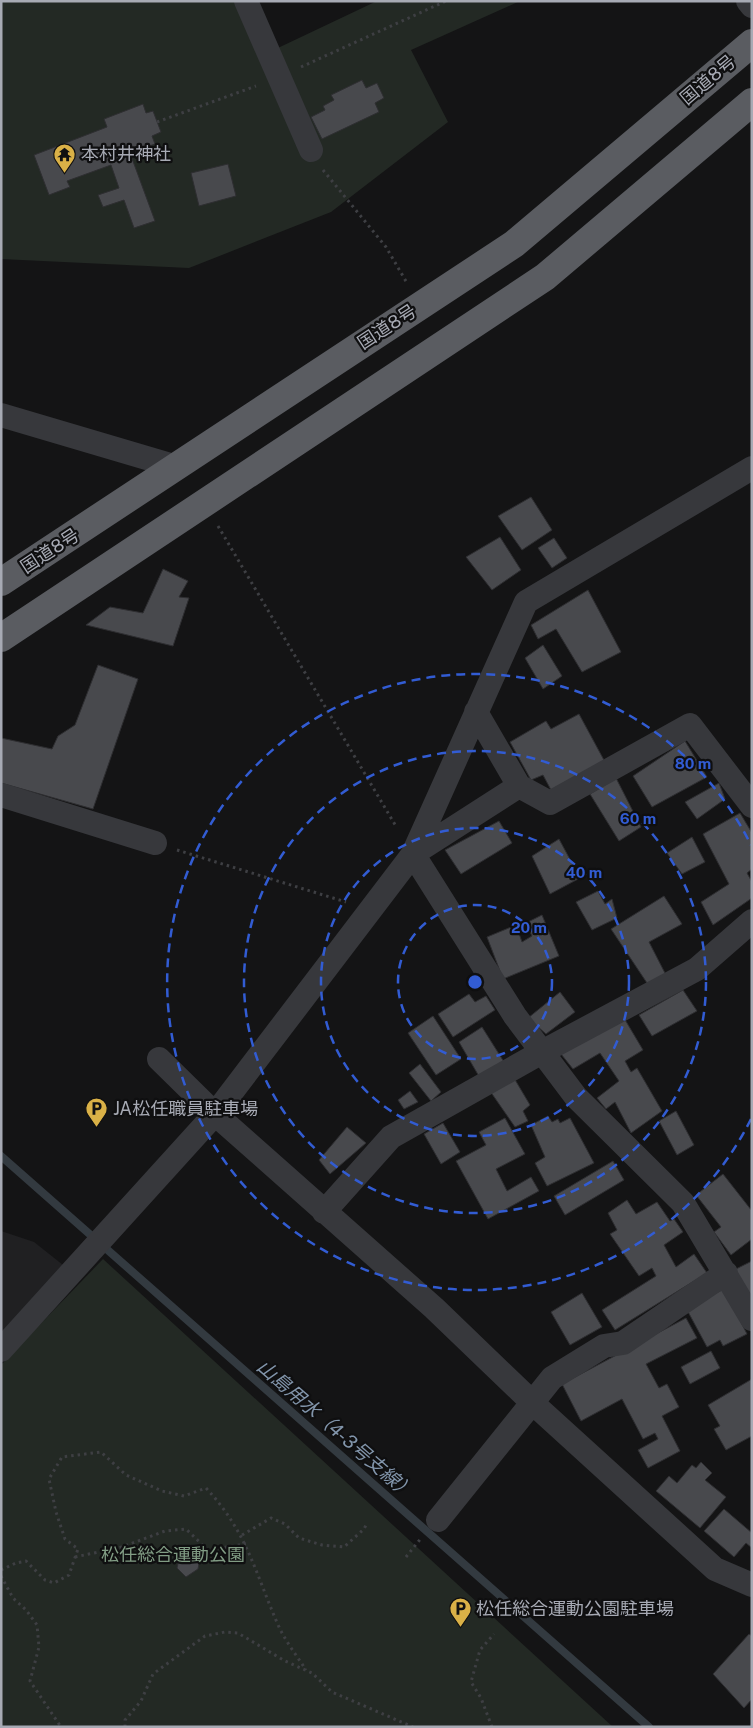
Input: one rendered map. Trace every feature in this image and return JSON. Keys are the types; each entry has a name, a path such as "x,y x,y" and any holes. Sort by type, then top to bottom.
{"highway":[{"name":"国道8号","path":"1,582 514,244 752,43"},
{"path":"1,638 545,276 752,102"}],"street":[{"path":"246,1 311,150"},
{"path":"748,1 752,6"},
{"path":"1,415 177,467"},
{"path":"1,1350 215,1114 413,854 526,602 752,468"},
{"path":"476,712 519,786 550,803 690,725 752,806"},
{"path":"413,854 519,786"},
{"path":"1,795 155,843"},
{"path":"413,854 478,960 576,1097 683,1203 752,1319"},
{"path":"324,1212 391,1138 542,1052 697,969 752,921"},
{"path":"159,1059 215,1114 434,1308 532,1403 715,1569 752,1585"},
{"path":"438,1520 552,1378 604,1346 623,1343 726,1273"}],"path":[{"path":"157,122 280,77 446,1"},
{"path":"311,150 326,175 386,247 404,279 422,304"},
{"path":"204,504 413,854"},
{"path":"155,843 371,910"},
{"path":"1,1570 16,1563 26,1561 44,1580 54,1582 69,1574 78,1549 65,1539 56,1512 49,1479 62,1457 101,1452 126,1475 162,1492 184,1496 206,1488 232,1519 242,1536 280,1629 306,1670"},
{"path":"242,1536 271,1518 285,1524 300,1538 322,1545 344,1547 364,1529 367,1523"},
{"path":"75,1557 122,1547 166,1531 186,1529 208,1550 246,1544"},
{"path":"406,1557 417,1542"},
{"path":"1,1576 12,1598 26,1610 36,1626 39,1647 30,1681 61,1727"},
{"path":"125,1727 125,1720 141,1701 154,1674 205,1636 225,1632 238,1633 285,1661 312,1673 332,1692 414,1727"},
{"path":"492,1727 481,1698 471,1682 480,1650 494,1634"}],"shaded area":[{"path":"1,1231 34,1242 63,1265 1,1333"}],"green space":[{"path":"1,1 236,1 261,56 377,1 520,1 411,50 448,122 331,212 189,268 1,259"},
{"name":"松任総合運動公園","path":"103,1259 613,1727 1,1727 1,1365"}],"building":[{"path":"362,80 366,88 377,83 384,98 375,103 379,112 322,139 311,117 325,110 323,106 334,100 331,95"},
{"name":"本村井神社","path":"143,104 146,113 153,111 161,132 152,136 155,144 130,153 155,221 134,228 124,200 103,207 98,195 119,188 111,165 67,181 70,187 49,195 34,155 107,127 104,119"},
{"path":"228,164 236,196 199,206 191,173"},
{"path":"531,497 552,530 522,550 498,516"},
{"path":"500,537 521,570 492,590 466,557"},
{"path":"554,538 567,558 552,568 538,548"},
{"path":"163,569 188,581 179,597 189,598 173,646 86,625 110,607 143,613"},
{"path":"588,590 621,652 582,672 556,629 538,639 531,625"},
{"path":"543,645 562,676 543,689 525,658"},
{"path":"98,665 138,679 93,809 1,783 1,738 52,749 58,736 75,725"},
{"path":"579,714 605,762 551,790 543,775 531,780 510,742 546,721 551,729"},
{"path":"685,741 707,777 652,807 633,776"},
{"path":"616,778 641,827 619,841 590,794"},
{"path":"719,783 725,799 697,819 685,802"},
{"path":"740,813 752,833 752,869 747,873 752,882 752,898 713,925 701,902 729,884 703,834"},
{"path":"499,821 512,843 461,874 445,850"},
{"path":"692,837 705,862 682,874 667,853"},
{"path":"559,839 580,878 550,894 532,856"},
{"path":"598,891 605,904 612,899 617,918 592,930 576,902"},
{"path":"664,896 682,924 649,942 667,977 649,986 611,929"},
{"path":"542,915 559,956 503,979 487,937 516,925 522,942 532,936 526,923"},
{"path":"683,990 697,1011 652,1036 639,1015"},
{"path":"560,992 575,1012 546,1034 528,1018"},
{"path":"469,994 475,1002 486,996 495,1010 453,1037 438,1014"},
{"path":"433,1016 461,1059 436,1075 408,1033"},
{"path":"624,1018 643,1050 625,1061 631,1072 637,1068 662,1111 631,1133 615,1102 606,1109 597,1098 619,1081 600,1053 573,1069 561,1054"},
{"path":"482,1027 504,1062 480,1078 459,1042"},
{"path":"420,1064 441,1092 431,1101 409,1073"},
{"path":"514,1078 530,1105 523,1111 528,1121 515,1127 490,1091"},
{"path":"410,1091 418,1102 404,1109 398,1100"},
{"path":"676,1111 694,1145 677,1155 659,1121"},
{"path":"548,1116 552,1122 558,1119 560,1123 570,1118 594,1163 547,1186 535,1163 545,1157 531,1125"},
{"path":"505,1118 525,1154 496,1169 507,1191 531,1177 539,1191 488,1219 456,1161 486,1145 479,1132"},
{"path":"443,1123 460,1152 441,1164 424,1134"},
{"path":"347,1127 366,1143 330,1174 319,1160"},
{"path":"613,1161 624,1180 565,1215 554,1196"},
{"path":"723,1174 752,1211 752,1239 731,1255 714,1232 721,1227 696,1195"},
{"path":"627,1200 636,1214 657,1202 670,1221 674,1219 683,1232 664,1245 676,1267 694,1254 707,1273 615,1330 602,1310 656,1276 652,1268 639,1276 610,1234 617,1230 608,1213"},
{"path":"752,1261 752,1301 734,1270"},
{"path":"724,1289 747,1334 723,1346 720,1340 707,1347 686,1308"},
{"path":"582,1293 602,1327 570,1345 551,1312"},
{"path":"686,1318 697,1338 646,1364 659,1388 667,1384 679,1407 662,1416 680,1451 648,1468 638,1450 658,1439 655,1433 643,1439 622,1399 581,1421 562,1384"},
{"path":"711,1351 720,1368 690,1384 681,1367"},
{"path":"752,1379 752,1436 726,1450 714,1429 720,1426 708,1405"},
{"path":"701,1462 712,1473 705,1480 726,1497 700,1528 656,1491 669,1476 677,1483 692,1465 696,1468"},
{"path":"724,1509 752,1533 752,1548 746,1543 734,1557 704,1531"},
{"path":"190,1551 200,1559 198,1569 186,1577 177,1568 179,1559"},
{"path":"749,1634 752,1636 752,1699 744,1708 713,1674"}],"waterway":[{"name":"山島用水（4-3号支線）","path":"1,1156 649,1727"}],"place":[{"name":"本村井神社","path":"65,173"},
{"name":"JA松任職員駐車場","path":"97,1128"},
{"name":"松任総合運動公園駐車場","path":"460,1628"}]}
